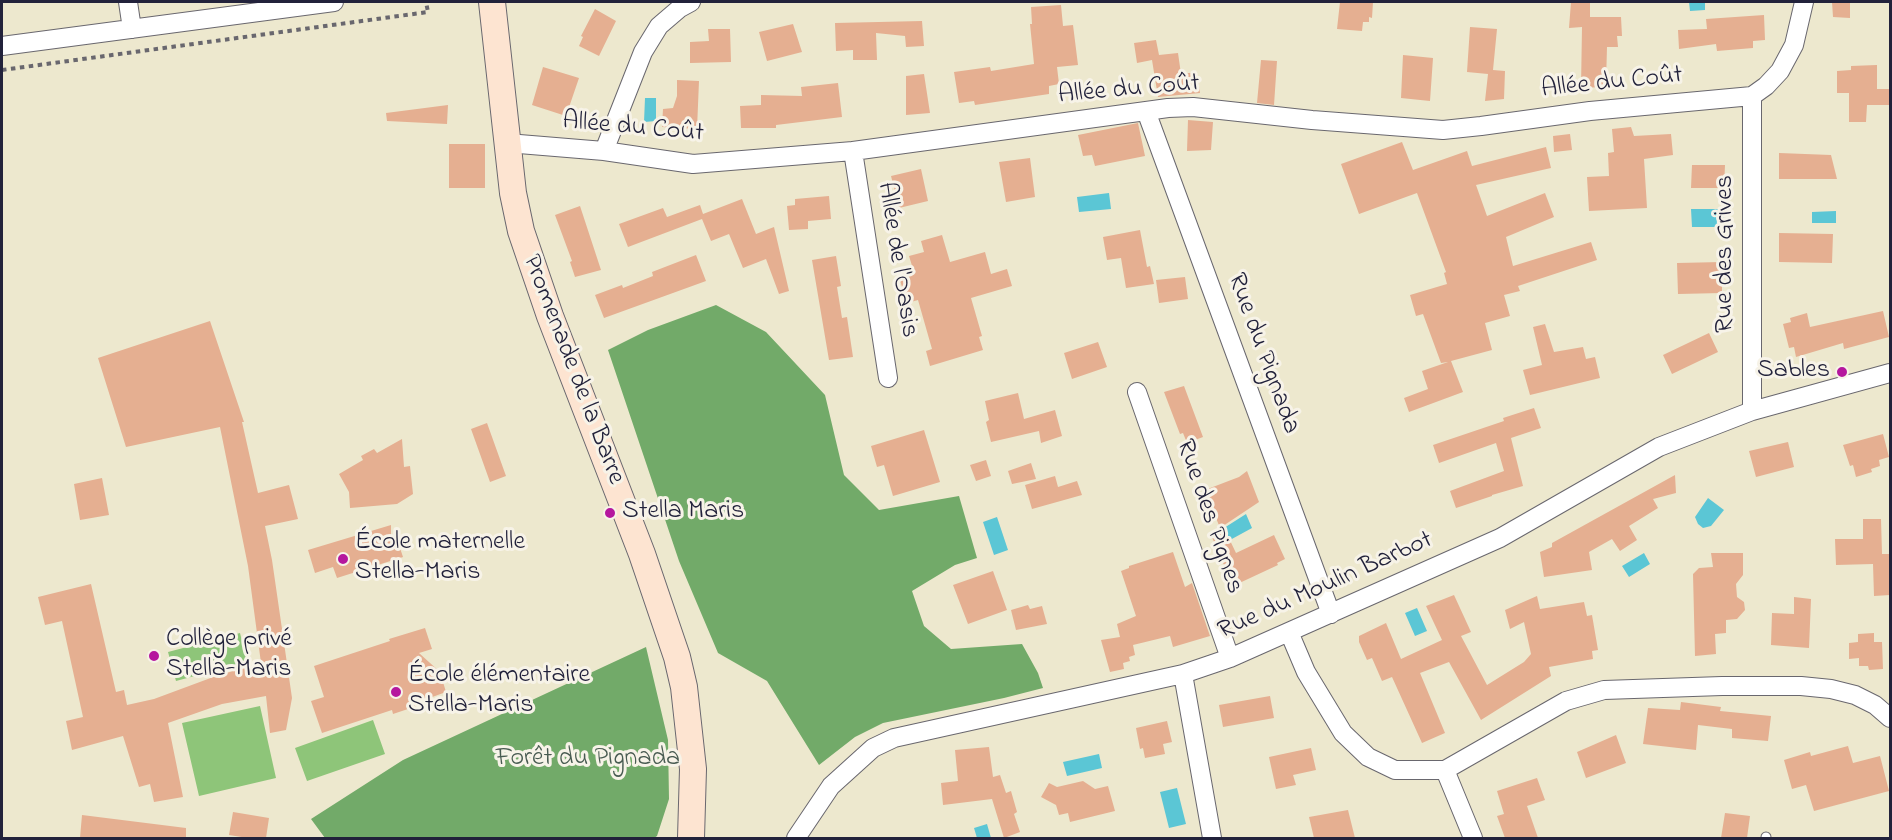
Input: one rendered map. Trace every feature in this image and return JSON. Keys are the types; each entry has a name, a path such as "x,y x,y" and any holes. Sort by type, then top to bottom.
{"main road":[{"name":"Promenade de la Barre","path":"492,2 513,193 527,252 642,554 677,657 684,687 693,769 691,838"}],"street":[{"path":"128,2 132,29"},
{"path":"2,46 334,2"},
{"path":"604,151 643,51 660,26 680,8 691,2"},
{"path":"1752,96 1766,86 1780,71 1794,45 1804,2"},
{"name":"Allée du Coût","path":"507,143 604,151 693,164 853,151 1146,111 1192,107 1312,120 1443,130 1590,111 1752,96"},
{"name":"Rue des Grives","path":"1752,96 1752,411"},
{"name":"Rue du Pignada","path":"1146,111 1330,614"},
{"name":"Allée de l'Oasis","path":"853,151 888,378"},
{"name":"Rue du Moulin Barbot","path":"796,838 831,786 873,748 894,738 1184,674 1230,658 1500,538 1659,447 1752,411 1890,373"},
{"name":"Rue des Pignes","path":"1137,392 1230,658"},
{"path":"1289,632 1306,672 1343,734 1368,758 1395,770 1445,770 1566,700 1604,690 1801,686 1831,689 1855,695 1875,705 1890,718"},
{"path":"1184,674 1212,838"},
{"path":"1445,770 1473,838"}],"path":[{"path":"2,70 428,12 426,2"}],"green space":[{"path":"716,305 766,332 825,395 844,475 879,510 959,496 977,558 955,565 912,591 924,626 951,649 1022,644 1038,673 1043,688 883,723 855,737 819,765 767,681 718,653 679,561 608,350 648,330"},
{"path":"240,633 247,662 176,681 168,652"},
{"name":"Forêt du Pignada","path":"646,647 668,740 669,799 657,836 654,838 325,838 311,819 403,760"},
{"path":"260,706 276,778 199,796 182,723"},
{"path":"373,720 385,754 307,781 295,748"}],"water":[{"path":"1689,2 1705,2 1705,10 1690,11"},
{"path":"645,98 656,98 656,121 644,122"},
{"path":"1109,193 1111,209 1079,212 1077,197"},
{"path":"1691,209 1724,209 1724,227 1692,227"},
{"path":"1836,211 1836,223 1812,223 1812,212"},
{"path":"1708,498 1724,510 1711,526 1703,528 1695,517"},
{"path":"1246,514 1252,528 1230,540 1224,528"},
{"path":"997,517 1008,550 994,555 983,522"},
{"path":"1644,553 1650,564 1629,577 1622,566"},
{"path":"1417,608 1427,631 1415,636 1405,613"},
{"path":"1099,754 1102,768 1067,776 1063,762"},
{"path":"1177,788 1186,824 1169,828 1160,792"},
{"path":"987,824 991,838 977,838 974,828"}],"building":[{"path":"1340,2 1373,2 1372,18 1369,17 1369,22 1363,22 1362,31 1337,29"},
{"path":"1571,2 1590,2 1590,17 1621,17 1622,36 1617,36 1618,47 1607,47 1606,83 1603,83 1603,87 1581,88 1582,27 1569,28"},
{"path":"1832,2 1850,2 1850,18 1833,17"},
{"path":"1061,5 1063,26 1073,25 1078,65 1057,67 1059,84 1049,86 1049,94 975,105 974,101 959,103 954,72 990,67 991,71 1034,64 1030,24 1032,24 1031,7"},
{"path":"595,9 616,21 599,56 579,46 583,37 581,36"},
{"path":"1764,15 1765,40 1753,41 1753,48 1717,51 1716,44 1679,49 1678,30 1707,29 1706,19"},
{"path":"922,21 924,46 906,47 905,36 876,33 877,60 853,60 853,50 836,51 835,23"},
{"path":"793,24 802,52 767,61 759,32"},
{"path":"1470,27 1497,29 1493,70 1505,71 1504,99 1485,101 1488,74 1467,72"},
{"path":"708,29 730,29 731,62 690,63 690,42 709,41"},
{"path":"1156,40 1159,55 1178,53 1181,74 1197,72 1200,93 1158,97 1152,60 1137,63 1134,43"},
{"path":"1403,55 1433,58 1430,101 1401,98"},
{"path":"1261,60 1277,61 1274,105 1257,103"},
{"path":"1877,65 1877,89 1890,89 1890,105 1867,105 1866,122 1849,122 1849,93 1837,93 1837,71 1851,70 1851,66"},
{"path":"543,67 579,78 566,116 532,105"},
{"path":"924,74 930,113 906,115 906,76"},
{"path":"677,80 699,81 697,129 662,127 663,109 673,108 677,96"},
{"path":"838,83 842,117 776,125 776,128 741,128 740,106 761,105 761,95 802,96 801,87"},
{"path":"448,105 447,124 387,121 386,113"},
{"path":"1188,120 1213,122 1211,150 1187,151"},
{"path":"1138,123 1145,156 1095,166 1092,155 1083,156 1078,135"},
{"path":"1631,127 1634,136 1671,134 1673,155 1644,159 1647,208 1589,211 1587,177 1609,176 1608,153 1614,152 1612,129"},
{"path":"1570,134 1572,150 1554,152 1553,136"},
{"path":"1402,142 1413,170 1467,151 1472,166 1546,147 1551,168 1476,185 1487,216 1545,193 1554,217 1506,237 1513,266 1591,242 1597,260 1518,286 1520,291 1504,295 1510,316 1485,323 1492,350 1451,361 1463,392 1409,412 1404,398 1428,389 1422,371 1448,362 1441,363 1423,314 1416,316 1410,295 1447,284 1444,273 1446,272 1417,193 1359,214 1341,164"},
{"path":"449,144 485,144 485,188 449,188"},
{"path":"1779,153 1831,155 1837,179 1779,179"},
{"path":"1030,158 1035,197 1006,202 999,162"},
{"path":"1692,165 1725,165 1724,188 1691,188"},
{"path":"921,169 928,201 899,208 891,176"},
{"path":"829,196 831,219 808,221 808,229 789,230 787,206 795,205 795,199"},
{"path":"742,199 756,234 774,227 789,291 779,294 766,259 743,268 729,234 711,241 702,219 628,247 619,224 663,208 667,217 700,205 703,214"},
{"path":"580,206 601,270 575,277 570,262 572,261 555,215"},
{"path":"1140,230 1147,267 1150,266 1154,284 1126,288 1121,258 1107,260 1103,237"},
{"path":"1779,233 1833,234 1832,263 1779,262"},
{"path":"942,235 950,262 985,252 991,274 1007,269 1012,286 971,298 982,336 979,337 983,350 930,366 926,351 932,349 918,300 907,303 898,274 913,269 909,256 924,252 921,241"},
{"path":"696,255 706,281 604,318 595,295 622,285 623,288 653,276 652,272"},
{"path":"836,256 841,286 837,287 842,318 847,317 853,357 829,360 812,260"},
{"path":"1722,262 1722,293 1678,294 1677,263"},
{"path":"1185,277 1188,299 1159,303 1156,280"},
{"path":"1883,311 1889,337 1844,349 1843,343 1796,357 1794,347 1789,348 1783,324 1791,322 1790,318 1807,313 1810,327"},
{"path":"210,321 244,422 242,422 258,493 289,485 298,519 265,526 292,698 286,730 270,733 266,696 222,704 168,723 183,797 154,802 150,784 139,787 123,736 72,750 66,721 83,717 62,621 45,625 38,597 91,584 116,692 124,690 127,705 154,699 216,676 261,663 248,566 220,427 126,447 98,358"},
{"path":"1545,324 1554,352 1583,347 1586,359 1595,357 1600,378 1530,395 1523,370 1542,365 1533,327"},
{"path":"1709,333 1718,352 1672,374 1663,355"},
{"path":"1098,342 1107,367 1072,379 1064,353"},
{"path":"1184,386 1203,437 1187,443 1183,433 1180,434 1164,392"},
{"path":"1018,393 1024,419 1055,410 1062,436 1041,443 1039,431 991,442 986,422 989,420 985,401"},
{"path":"1534,408 1541,428 1511,438 1523,486 1456,508 1450,491 1504,471 1496,443 1439,463 1433,445 1504,421 1503,418"},
{"path":"487,423 506,476 490,482 471,429"},
{"path":"924,430 940,482 893,496 884,465 877,467 871,446"},
{"path":"1883,434 1889,457 1879,460 1880,466 1871,469 1872,472 1856,477 1843,445"},
{"path":"402,439 404,467 410,466 413,494 397,504 350,508 349,492 339,474 363,460 361,456 374,449 377,453"},
{"path":"1788,442 1794,467 1756,477 1749,451"},
{"path":"986,460 991,476 976,481 970,465"},
{"path":"1031,463 1036,479 1012,484 1008,471"},
{"path":"1247,471 1259,502 1220,528 1205,490 1239,477"},
{"path":"1675,475 1676,493 1653,499 1658,508 1629,526 1637,540 1620,551 1612,539 1589,552 1592,570 1544,577 1540,552 1552,547 1552,543"},
{"path":"1055,476 1058,487 1077,481 1082,495 1032,509 1025,485"},
{"path":"102,478 109,515 80,520 74,484"},
{"path":"1863,519 1881,519 1882,554 1890,554 1890,595 1874,596 1873,564 1836,565 1835,539 1863,539"},
{"path":"391,525 391,537 396,536 403,557 337,578 333,567 315,573 308,550"},
{"path":"1224,528 1236,553 1274,535 1285,559 1277,563 1278,565 1233,586 1211,535"},
{"path":"1173,552 1185,587 1192,583 1210,636 1173,647 1170,636 1133,645 1135,655 1129,657 1130,661 1123,663 1124,669 1110,672 1101,640 1120,637 1117,624 1136,616 1121,571 1129,566"},
{"path":"1711,553 1743,553 1743,575 1736,584 1737,597 1744,602 1745,610 1737,619 1726,620 1726,633 1715,634 1716,654 1695,656 1693,574 1699,568 1713,567"},
{"path":"993,571 1007,610 968,624 953,585"},
{"path":"1454,595 1471,632 1461,636 1487,685 1524,662 1531,654 1524,622 1510,629 1505,610 1537,596 1540,609 1584,602 1587,616 1592,615 1598,650 1592,651 1593,659 1549,667 1551,676 1481,720 1449,662 1420,673 1445,733 1422,743 1392,677 1382,681 1372,658 1367,660 1359,642 1359,636 1386,623 1401,659 1442,640 1426,606"},
{"path":"1794,597 1811,599 1809,648 1771,645 1772,613 1794,614"},
{"path":"1028,605 1030,609 1042,606 1047,624 1016,630 1011,610"},
{"path":"425,628 432,649 419,653 440,672 446,692 424,700 426,703 393,714 392,710 322,733 311,701 324,697 314,666"},
{"path":"1874,633 1874,642 1882,642 1883,669 1869,670 1868,666 1859,666 1859,658 1849,659 1849,643 1858,642 1858,634"},
{"path":"1270,696 1274,718 1223,727 1219,705"},
{"path":"1681,702 1721,707 1720,711 1771,716 1768,741 1732,738 1732,729 1698,725 1696,750 1643,744 1648,708 1680,710"},
{"path":"1167,721 1172,742 1163,744 1165,754 1145,758 1143,748 1140,749 1136,728"},
{"path":"1616,735 1626,763 1586,778 1577,752"},
{"path":"1848,746 1853,763 1880,756 1889,791 1814,811 1806,785 1792,789 1784,760 1810,752 1811,756"},
{"path":"989,747 993,777 1000,775 1006,793 1011,791 1017,812 1014,814 1020,832 1004,838 992,799 943,805 941,783 958,781 955,750"},
{"path":"1311,748 1316,770 1293,775 1296,785 1276,789 1269,757"},
{"path":"1537,778 1545,800 1527,806 1538,838 1505,838 1497,816 1504,814 1497,791"},
{"path":"1083,781 1095,789 1108,786 1115,811 1070,822 1068,813 1059,815 1056,805 1041,797 1049,783 1057,787"},
{"path":"1348,810 1355,838 1314,838 1309,817"},
{"path":"233,812 269,818 266,838 229,835"},
{"path":"1725,813 1750,816 1747,838 1721,838"},
{"path":"82,815 186,828 186,838 80,838"}],"place":[{"name":"Sables","path":"1842,372"},
{"name":"Stella Maris","path":"610,513"},
{"name":"École maternelle Stella-Maris","path":"343,559"},
{"name":"Collège privé Stella-Maris","path":"154,656"},
{"name":"École élémentaire Stella-Maris","path":"396,692"}]}
